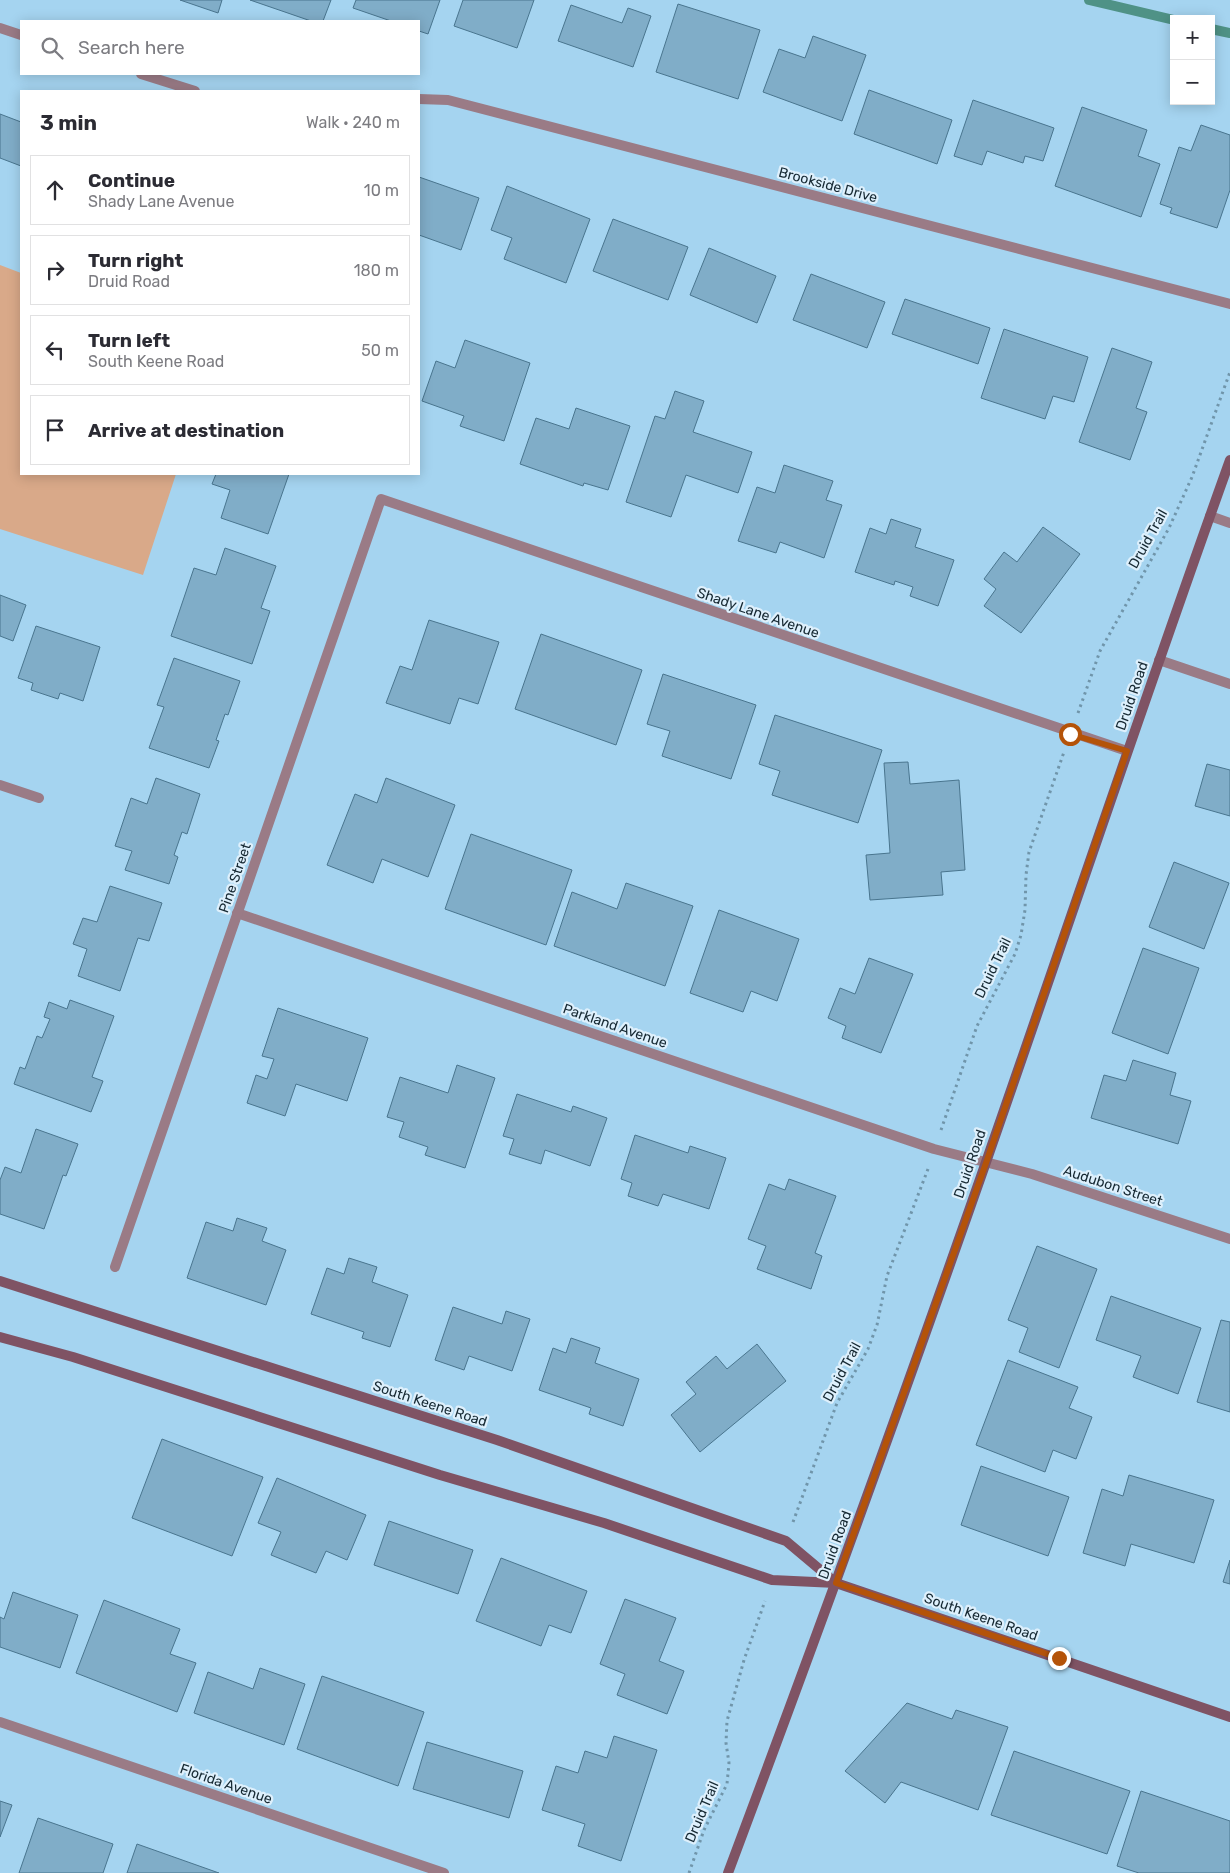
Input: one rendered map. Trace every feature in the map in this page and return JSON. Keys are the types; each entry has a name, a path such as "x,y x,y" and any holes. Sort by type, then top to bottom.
{"main road":[{"name":"Druid Road","path":"728,1873 836,1583 986,1163 1158,660 1230,460"},
{"name":"South Keene Road","path":"0,1281 496,1440 786,1541 836,1583"},
{"name":"South Keene Road","path":"0,1337 73,1356 440,1475 604,1523 772,1580 836,1583 1230,1717"}],"street":[{"path":"0,28 20,35"},
{"path":"144,75 192,90"},
{"name":"Brookside Drive","path":"420,99 448,100 1230,304"},
{"name":"Shady Lane Avenue","path":"381,499 1127,751"},
{"name":"Pine Street","path":"114,1266 381,499"},
{"path":"1210,516 1230,523"},
{"path":"1158,660 1230,684"},
{"path":"0,785 40,798"},
{"name":"Parkland Avenue","path":"237,913 925,1146 986,1163"},
{"name":"Audubon Street","path":"986,1163 1032,1174 1230,1239"},
{"name":"Florida Avenue","path":"0,1722 444,1873"}],"path":[{"name":"Druid Trail","path":"1078,713 1100,651 1169,528 1192,477 1230,372"},
{"name":"Druid Trail","path":"942,1127 977,1026 1015,954 1021,935 1025,910 1029,852 1063,757"},
{"name":"Druid Trail","path":"793,1520 837,1403 868,1349 877,1325 887,1276 925,1175"},
{"name":"Druid Trail","path":"689,1873 704,1830 727,1784 729,1763 726,1743 727,1721 744,1660 761,1614"}],"shaded area":[{"path":"0,265 20,273 20,475 176,475 143,575 0,529"}],"building":[{"path":"180,0 222,0 218,13"},
{"path":"250,0 331,0 323,20 308,20"},
{"path":"356,0 440,0 428,34 420,31 420,20 388,20 353,8"},
{"path":"463,0 534,0 517,48 454,26"},
{"path":"678,4 760,30 738,99 656,72"},
{"path":"571,5 622,23 628,8 651,16 633,67 558,41"},
{"path":"813,36 866,55 842,121 763,92 779,49 805,58"},
{"path":"869,90 952,120 937,164 854,134"},
{"path":"973,100 1054,128 1043,161 1025,156 1023,163 987,151 982,165 954,156"},
{"path":"1082,107 1147,130 1138,156 1160,164 1141,217 1055,186"},
{"path":"0,114 20,122 20,166 0,158"},
{"path":"1201,125 1230,135 1230,190 1217,228 1170,213 1172,208 1160,204 1179,147 1191,151"},
{"path":"420,177 479,198 461,250 420,235"},
{"path":"507,186 590,219 566,283 504,259 512,238 491,230"},
{"path":"613,219 688,247 668,300 593,271"},
{"path":"709,248 776,276 757,323 690,295"},
{"path":"811,274 885,302 867,348 793,320"},
{"path":"905,299 990,328 978,364 892,334"},
{"path":"1004,329 1088,357 1074,402 1053,396 1045,419 981,398"},
{"path":"465,340 530,363 504,441 460,426 464,416 422,401 436,361 455,368"},
{"path":"1112,348 1152,362 1136,408 1147,412 1130,460 1079,442"},
{"path":"675,391 704,401 693,432 752,452 738,493 686,475 671,517 626,502 655,416 665,419"},
{"path":"576,408 630,426 608,490 584,483 583,486 520,464 536,418 569,429"},
{"path":"784,465 833,481 826,500 842,505 824,558 780,542 776,553 738,541 757,487 775,493"},
{"path":"216,475 289,475 268,534 221,518 230,490 212,484"},
{"path":"891,519 921,529 915,547 954,560 938,606 910,596 913,587 895,581 894,585 855,572 870,528 886,534"},
{"path":"1043,527 1080,554 1021,633 984,606 996,589 984,579 1004,552 1017,562"},
{"path":"225,548 276,566 261,608 270,611 252,664 171,636 194,568 216,575"},
{"path":"0,595 26,605 13,641 0,636"},
{"path":"429,620 499,642 478,704 459,698 450,724 386,703 400,666 412,670"},
{"path":"36,626 100,647 83,701 60,693 58,699 31,690 33,683 18,678"},
{"path":"541,634 642,670 616,745 515,709"},
{"path":"174,658 240,681 228,715 225,714 216,740 219,741 209,768 149,748 164,707 157,705"},
{"path":"663,674 756,705 731,779 662,756 670,731 647,724"},
{"path":"775,715 882,750 858,823 772,795 780,771 759,764"},
{"path":"908,762 910,784 959,780 965,870 941,872 943,895 870,900 866,855 890,853 884,763"},
{"path":"1207,764 1230,770 1230,816 1195,806"},
{"path":"156,778 200,794 187,834 182,832 174,855 178,857 169,884 125,870 132,851 115,846 131,798 147,804"},
{"path":"386,778 455,805 428,877 382,859 373,883 327,865 355,794 377,803"},
{"path":"471,834 572,870 546,945 445,909"},
{"path":"1174,862 1229,883 1204,949 1149,927"},
{"path":"626,883 693,906 665,986 554,946 572,892 617,909"},
{"path":"110,886 162,903 149,941 138,938 120,991 78,976 87,949 73,944 83,918 97,922"},
{"path":"719,910 799,939 777,1001 751,991 743,1012 690,993"},
{"path":"1143,948 1199,968 1168,1054 1112,1033"},
{"path":"869,958 913,974 881,1053 842,1038 846,1026 828,1018 840,988 855,994"},
{"path":"70,1000 114,1016 92,1077 103,1081 91,1112 14,1084 20,1067 25,1069 37,1036 42,1038 50,1019 44,1017 49,1002 67,1009"},
{"path":"278,1008 368,1038 347,1101 296,1084 285,1116 247,1103 256,1075 267,1079 274,1059 262,1056"},
{"path":"1133,1060 1176,1073 1170,1095 1191,1101 1178,1144 1091,1118 1104,1075 1126,1081"},
{"path":"457,1065 495,1078 465,1168 425,1155 428,1147 399,1137 404,1122 387,1117 400,1077 448,1093"},
{"path":"517,1094 571,1112 573,1106 607,1118 590,1166 545,1150 541,1164 509,1154 514,1139 503,1136"},
{"path":"36,1129 78,1144 66,1176 63,1175 44,1229 0,1214 0,1180 5,1167 21,1173"},
{"path":"635,1135 688,1153 690,1146 726,1158 709,1209 663,1194 658,1206 628,1196 632,1183 621,1179"},
{"path":"789,1179 836,1196 815,1253 822,1256 811,1289 757,1269 766,1246 748,1239 769,1184 785,1190"},
{"path":"237,1218 267,1228 262,1241 286,1250 266,1305 187,1278 206,1222 233,1231"},
{"path":"1037,1246 1097,1269 1059,1368 1019,1352 1028,1328 1008,1320"},
{"path":"349,1258 377,1267 372,1282 408,1295 390,1347 362,1338 364,1332 311,1314 327,1268 344,1274"},
{"path":"1111,1296 1201,1328 1178,1394 1133,1377 1141,1356 1096,1340"},
{"path":"453,1307 502,1324 506,1311 530,1319 512,1371 469,1356 464,1370 435,1360"},
{"path":"1221,1320 1230,1322 1230,1412 1197,1402"},
{"path":"571,1338 600,1348 595,1363 639,1379 623,1426 589,1414 591,1408 539,1390 553,1348 566,1353"},
{"path":"757,1344 786,1381 700,1452 671,1415 696,1394 686,1382 716,1356 727,1369"},
{"path":"1008,1360 1078,1387 1069,1408 1092,1417 1076,1459 1053,1450 1045,1472 976,1445"},
{"path":"162,1439 263,1477 232,1556 132,1518"},
{"path":"981,1466 1069,1497 1048,1556 961,1525"},
{"path":"1129,1475 1214,1500 1194,1563 1131,1544 1125,1566 1083,1553 1102,1489 1123,1496"},
{"path":"277,1478 366,1515 347,1560 326,1551 316,1573 271,1555 281,1532 258,1523"},
{"path":"389,1521 473,1550 458,1594 374,1565"},
{"path":"501,1558 587,1591 571,1633 549,1625 541,1646 476,1621"},
{"path":"1230,1560 1230,1584 1223,1582"},
{"path":"13,1592 78,1615 60,1668 0,1647 0,1617 4,1619"},
{"path":"625,1599 676,1618 659,1661 684,1671 667,1714 617,1695 625,1674 600,1664"},
{"path":"104,1600 180,1629 170,1654 196,1663 177,1712 76,1673"},
{"path":"260,1668 305,1684 284,1745 194,1713 208,1672 253,1689"},
{"path":"322,1676 424,1712 398,1786 297,1749"},
{"path":"907,1703 952,1719 956,1710 1008,1727 978,1810 901,1782 885,1803 845,1771"},
{"path":"614,1736 657,1750 621,1861 578,1846 585,1824 542,1810 556,1766 578,1773 585,1751 607,1758"},
{"path":"427,1742 523,1771 509,1818 413,1789"},
{"path":"1014,1751 1130,1791 1107,1854 991,1815"},
{"path":"1141,1791 1230,1821 1230,1873 1139,1873 1117,1866"},
{"path":"0,1801 12,1805 0,1837"},
{"path":"38,1818 113,1844 103,1873 19,1873"},
{"path":"137,1844 219,1873 127,1873"}],"waterway":[{"path":"1089,0 1170,19"},
{"path":"1215,30 1230,33"}],"route":[{"path":"1059,1658 836,1583 986,1163 1127,751 1070,734"}]}
